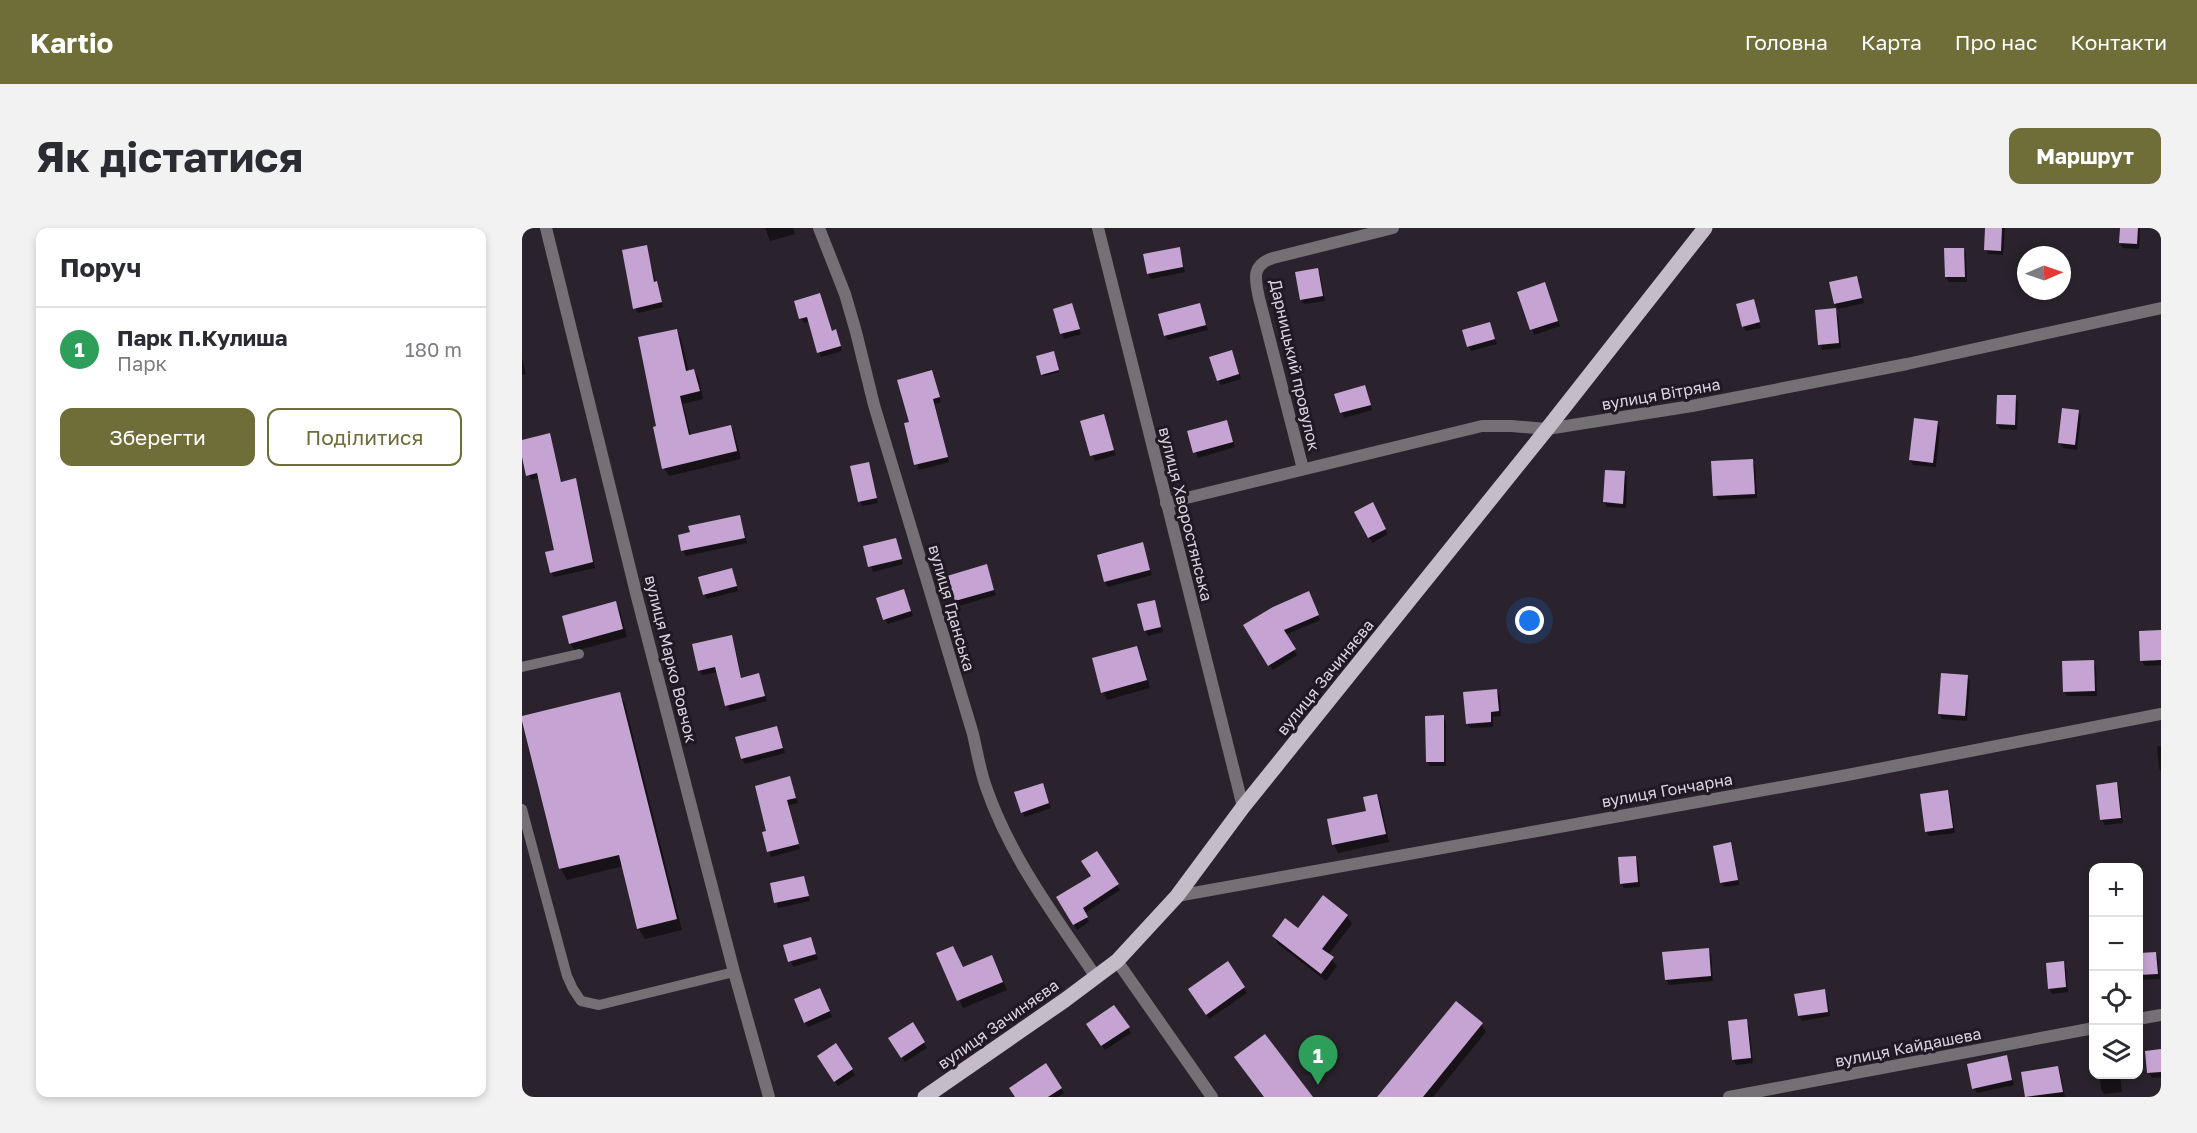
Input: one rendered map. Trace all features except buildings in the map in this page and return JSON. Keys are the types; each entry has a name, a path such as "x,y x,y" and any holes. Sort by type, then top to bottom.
{"main road":[{"name":"вулиця Зачиняєва","path":"925,1097 1117,961 1177,896 1243,807 1547,429 1705,228"}],"street":[{"name":"вулиця Марко Вовчок","path":"546,228 734,972 769,1097"},
{"name":"вулиця Гданська","path":"819,228 845,294 874,405 973,734 986,786 1006,834 1026,872 1096,977"},
{"name":"вулиця Хворостянська","path":"1098,228 1243,807"},
{"name":"Дарницький провулок","path":"1303,469 1261,307 1256,282 1257,269 1262,261 1393,228"},
{"name":"вулиця Вітряна","path":"1166,503 1482,426 1547,429 1692,406 1907,364 2161,308"},
{"name":"вулиця Гончарна","path":"1177,896 1842,776 2161,714"},
{"path":"1117,961 1212,1097"},
{"path":"2143,1018 2161,1015"},
{"name":"вулиця Кайдашева","path":"1729,1097 2089,1029"}],"lane":[{"path":"522,667 579,654"},
{"path":"522,809 567,976 581,1001 599,1005 734,972"}],"place":[{"name":"Парк П.Кулиша","path":"1318,1085"}]}
